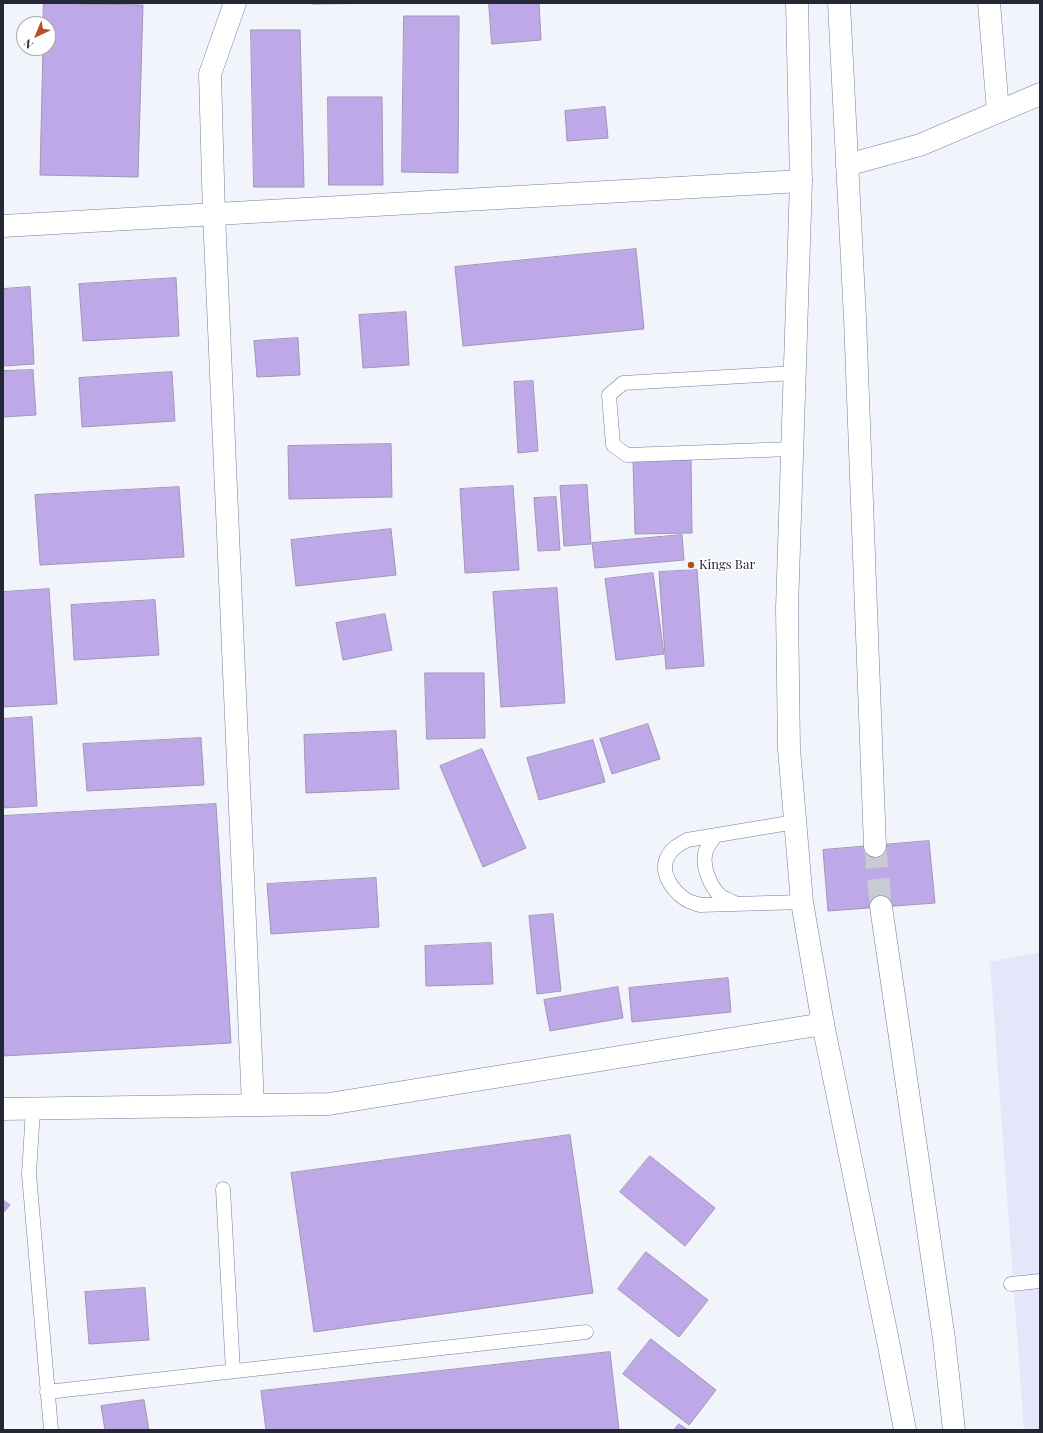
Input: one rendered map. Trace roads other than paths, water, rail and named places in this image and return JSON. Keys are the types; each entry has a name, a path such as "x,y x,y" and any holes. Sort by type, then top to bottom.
{"main road":[{"path":"235,3 210,74 214,214 253,1105"},
{"path":"797,3 801,181 787,608 789,749 802,902 823,1024 905,1430"},
{"path":"839,3 855,318 875,846"},
{"path":"988,3 998,111"},
{"path":"847,165 920,145 1040,94"},
{"path":"3,226 801,181"},
{"path":"881,907 944,1339 954,1430"},
{"path":"3,1109 329,1104 823,1024"}],"lane":[{"path":"792,449 627,454 613,445 609,395 624,383 795,373"},
{"path":"795,822 687,840 673,848 667,857 664,869 670,885 685,900 700,905 802,902"},
{"path":"716,835 707,849 704,858 707,872 713,887 721,896 737,904"},
{"path":"34,1109 29,1174 51,1430"},
{"path":"223,1189 233,1371"},
{"path":"1011,1284 1040,1281"},
{"path":"47,1392 586,1332"}],"tunnel":[{"path":"875,846 881,907"}],"place":[{"name":"Kings Bar","path":"691,565"}]}
